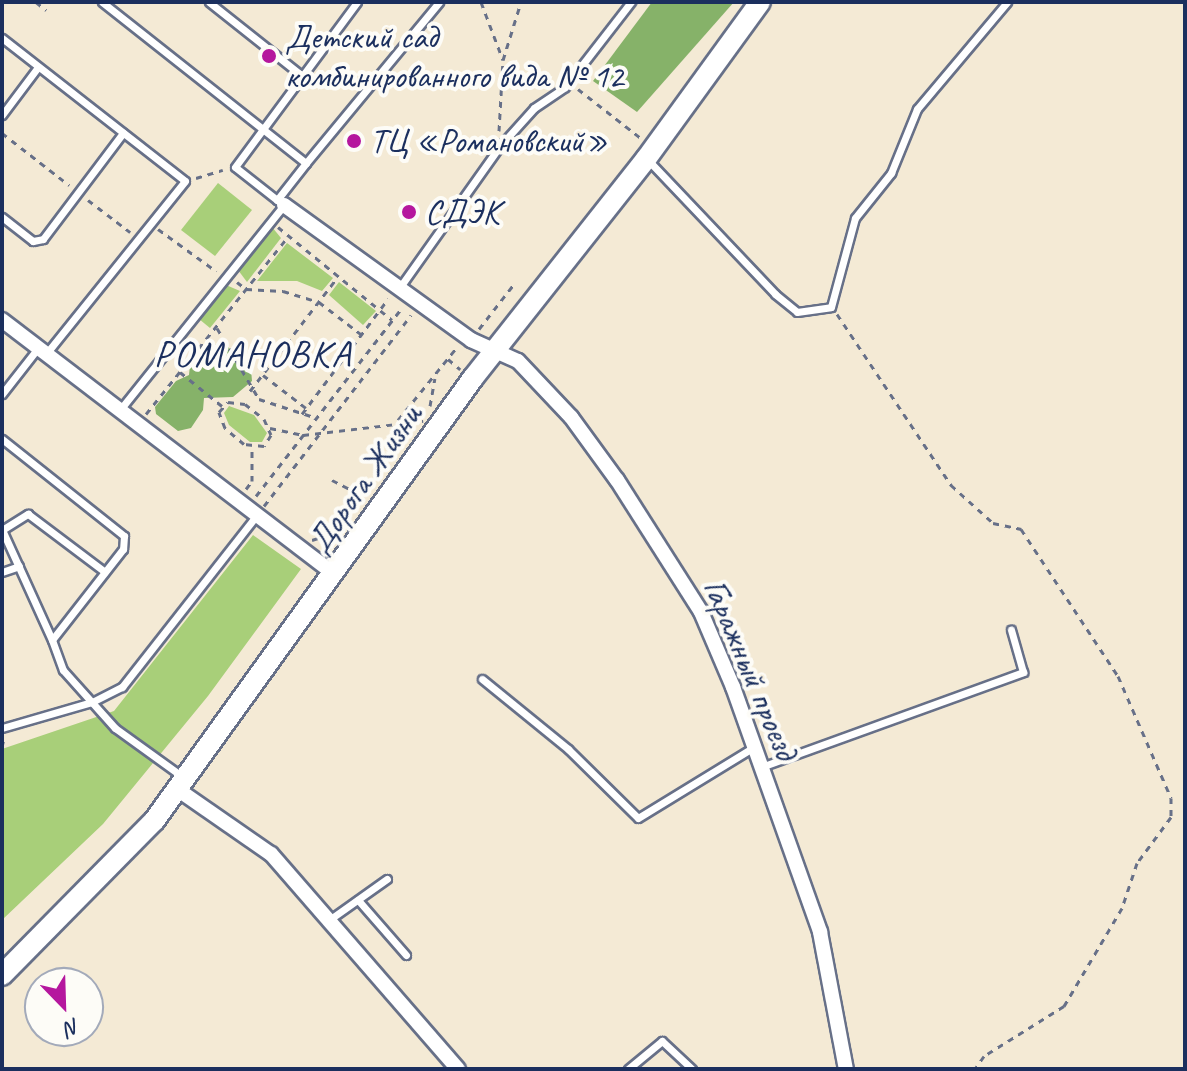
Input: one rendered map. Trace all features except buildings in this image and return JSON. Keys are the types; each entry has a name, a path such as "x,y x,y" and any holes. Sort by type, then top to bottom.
{"main road":[{"name":"Дорога Жизни","path":"5,968 89,892 181,784 495,350 650,154 760,2"}],"street":[{"name":"Гаражный проезд","path":"281,203 471,340 495,350 534,375 617,480 701,612 754,746 820,932 846,1069"},
{"path":"2,320 335,575"},
{"path":"181,784 263,846 458,1069"}],"lane":[{"path":"103,2 306,163"},
{"path":"209,2 301,75"},
{"path":"281,203 235,167 357,2"},
{"path":"120,411 273,220 306,163 439,2"},
{"path":"407,294 499,147 534,108 565,87 631,2"},
{"path":"650,154 775,294 797,312 831,307 855,218 891,173 917,109 1007,2"},
{"path":"2,38 185,181 139,239 2,394"},
{"path":"2,115 38,67"},
{"path":"2,217 33,241 43,239 123,133"},
{"path":"2,439 124,536 123,549 52,640"},
{"path":"2,728 92,702 122,687 247,508"},
{"path":"105,572 28,514 2,530 63,670 115,728 181,784"},
{"path":"2,572 19,566"},
{"path":"761,767 1023,672 1011,630"},
{"path":"482,679 568,749 638,818 754,746"},
{"path":"329,920 387,879"},
{"path":"358,900 406,955"},
{"path":"628,1069 662,1041 692,1069"}],"path":[{"path":"36,2 46,10"},
{"path":"481,2 503,60"},
{"path":"499,147 503,60 521,2"},
{"path":"582,92 650,154"},
{"path":"2,133 139,239"},
{"path":"185,181 235,167"},
{"path":"273,220 286,239 392,320"},
{"path":"151,223 226,279"},
{"path":"143,418 286,239"},
{"path":"250,391 337,278"},
{"path":"479,329 514,284"},
{"path":"246,289 283,291 319,302 362,335"},
{"path":"302,414 380,311 407,294"},
{"path":"247,508 392,320 407,294"},
{"path":"247,508 321,432 407,294"},
{"path":"831,307 951,485 993,523 1021,529 1118,676 1171,798 1171,817 1137,863 1122,908 1064,1006 984,1056 975,1069"},
{"path":"217,326 250,391 272,406 317,418"},
{"path":"398,420 458,346"},
{"path":"448,359 464,371"},
{"path":"180,372 222,406 225,428 252,447"},
{"path":"429,412 435,374"},
{"path":"263,375 306,408"},
{"path":"222,406 245,404 270,428 303,435 398,420 423,421"},
{"path":"252,447 269,441 270,428"},
{"path":"247,508 252,481 252,447"},
{"path":"332,480 360,494"}],"green space":[{"path":"652,2 734,2 637,112 593,81"},
{"path":"218,183 252,210 215,256 181,230"},
{"path":"272,227 281,238 247,282 238,270"},
{"path":"287,243 333,278 322,291 297,281 257,281"},
{"path":"339,282 376,311 363,325 329,295"},
{"path":"226,285 240,291 210,328 199,319"},
{"path":"225,344 251,369 252,381 233,397 204,398 203,410 191,428 178,431 156,414 155,407 176,381 189,375 190,365 210,345"},
{"path":"229,406 254,415 267,433 262,442 250,442 229,425 224,413"},
{"path":"253,535 301,569 208,696 103,824 2,920 2,749 114,711"}],"place":[{"name":"Детский сад комбинированного вида № 12","path":"269,56"},
{"name":"ТЦ «Романовский»","path":"354,141"},
{"name":"СДЭК","path":"409,212"}],"district":[{"name":"РОМАНОВКА","path":"253,354"}]}
